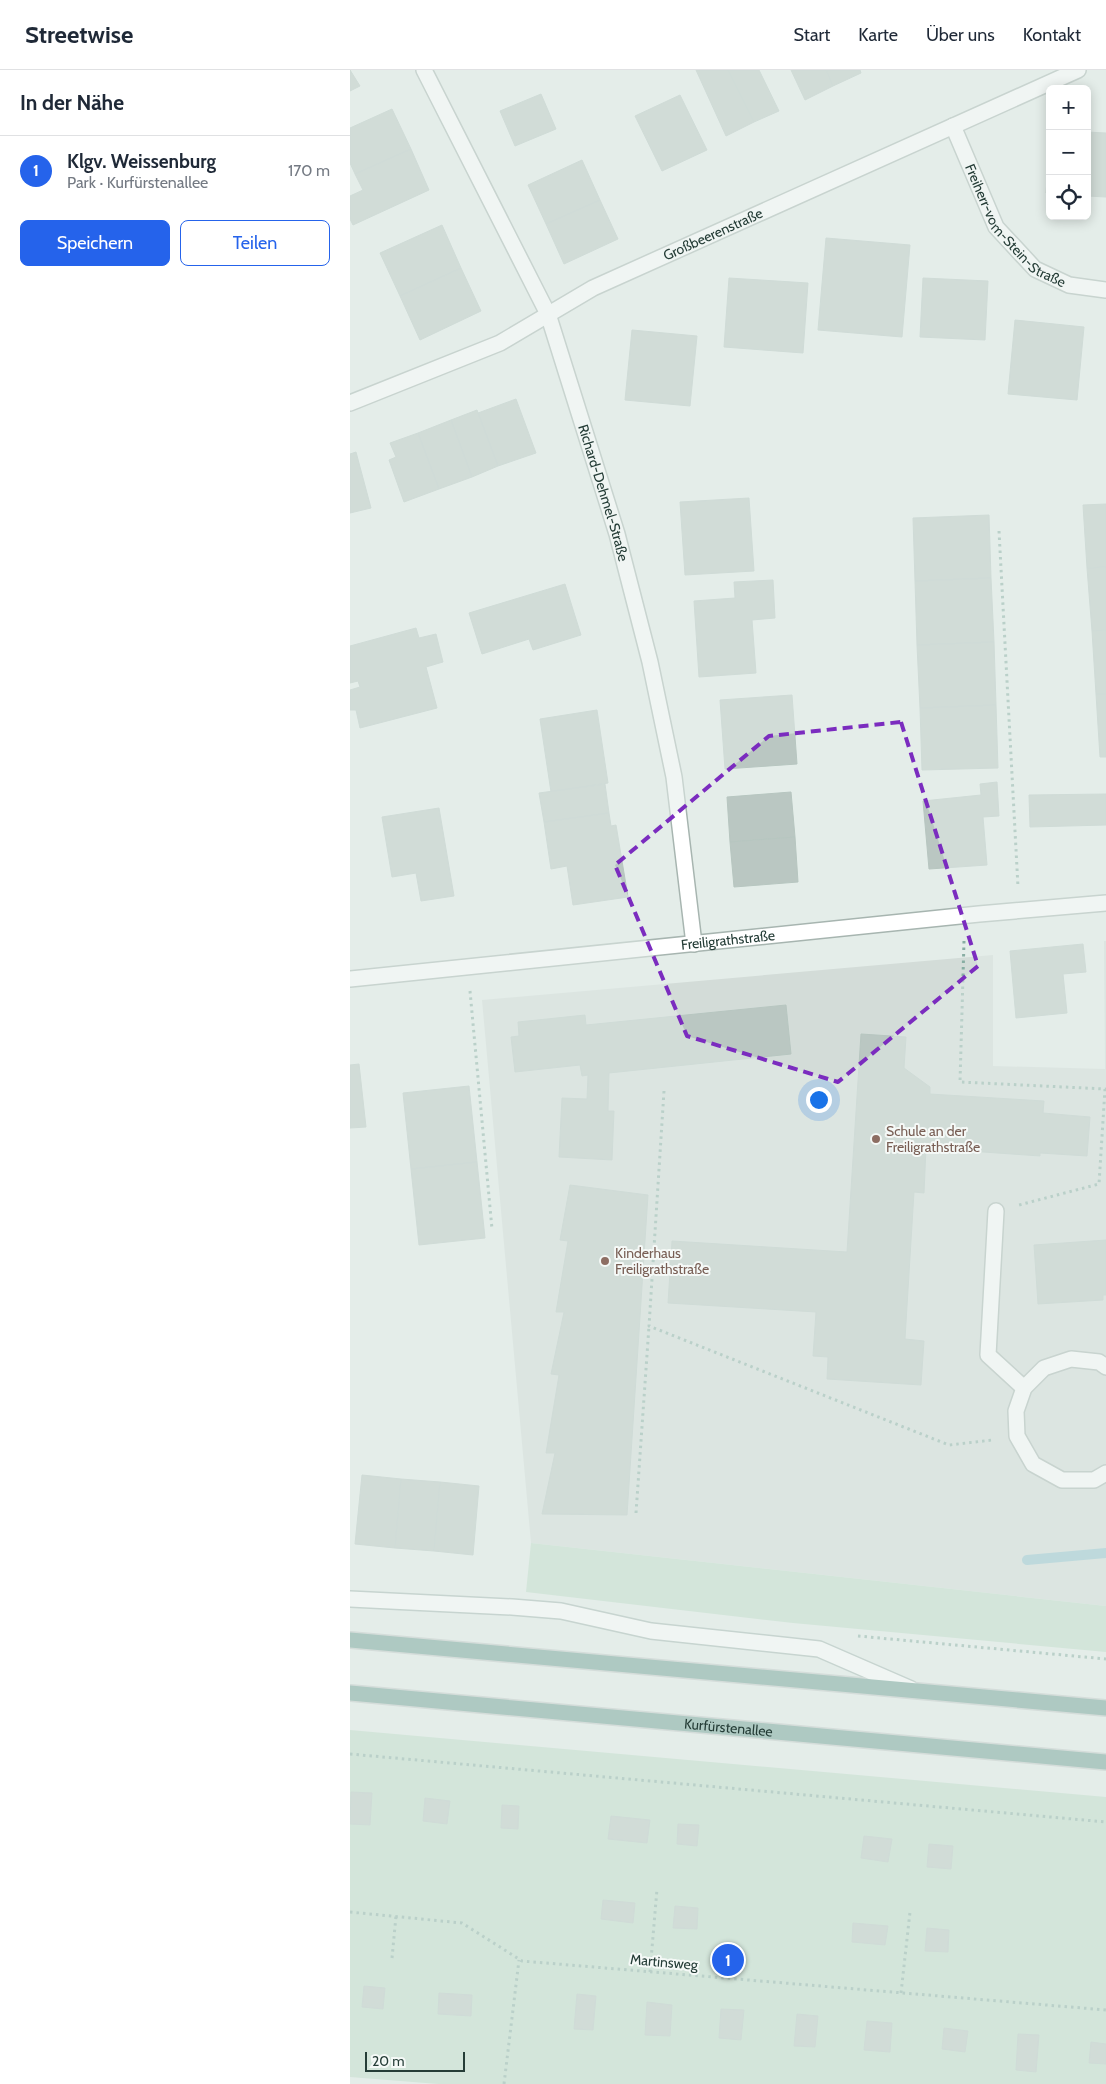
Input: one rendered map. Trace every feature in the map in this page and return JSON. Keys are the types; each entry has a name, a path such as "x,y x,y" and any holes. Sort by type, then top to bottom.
{"main road":[{"path":"350,1640 1106,1708"},
{"name":"Kurfürstenallee","path":"350,1693 1106,1762"}],"street":[{"name":"Richard-Dehmel-Straße","path":"424,70 548,314 617,534 650,662 674,777 694,944"},
{"name":"Großbeerenstraße","path":"350,403 500,343 593,288 1078,70"},
{"name":"Freiherr-vom-Stein-Straße","path":"952,126 996,226 1035,269 1069,285 1106,290"},
{"name":"Freiligrathstraße","path":"350,979 965,915 1106,903"},
{"path":"996,1211 988,1355 1024,1388"},
{"path":"1106,1367 1099,1362 1071,1359 1044,1368 1024,1388 1016,1411 1017,1436 1033,1464 1062,1480 1094,1480 1106,1473"},
{"path":"350,1599 561,1611 650,1630 819,1649 912,1690"}],"path":[{"path":"1000,531 1019,910"},
{"path":"965,915 960,1082 1105,1089 1099,1184 996,1211"},
{"path":"468,968 492,1229"},
{"path":"636,1513 664,1091"},
{"path":"649,1326 948,1445 1017,1436"},
{"path":"350,1754 1106,1822"},
{"path":"650,1972 656,1889"},
{"name":"Martinsweg","path":"350,1912 462,1923 520,1960 1106,2010"},
{"path":"901,1993 910,1912"},
{"path":"392,1958 396,1916"},
{"path":"504,2084 520,1960"}],"highlighted area":[{"path":"901,722 978,966 838,1082 687,1036 615,865 769,736"}],"shaded area":[{"path":"1104,941 1106,941 1106,1606 531,1543 482,1000 993,955 993,1066 1105,1069"}],"green space":[{"path":"531,1543 1106,1606 1106,1652 793,1623 526,1592"},
{"path":"350,1730 1106,1797 1106,2084 438,2084 350,2077"}],"building":[{"path":"350,70 360,86 350,91"},
{"path":"696,70 728,70 754,122 726,136"},
{"path":"728,70 759,70 779,111 754,122"},
{"path":"791,70 826,70 833,86 805,100"},
{"path":"826,70 860,70 861,73 833,86"},
{"path":"541,94 556,129 515,146 500,111"},
{"path":"680,95 707,150 662,171 635,116"},
{"path":"392,109 411,149 355,174 350,163 350,128"},
{"path":"1091,132 1106,133 1106,197 1091,196"},
{"path":"411,149 429,190 353,225 350,219 350,196 363,190 355,174"},
{"path":"582,160 600,200 546,224 528,185"},
{"path":"600,200 618,239 564,264 546,224"},
{"path":"442,225 461,268 400,296 380,253"},
{"path":"826,238 910,245 902,337 818,330"},
{"path":"461,268 481,311 420,340 400,296"},
{"path":"729,278 808,283 803,353 724,347"},
{"path":"923,278 988,281 985,340 920,337"},
{"path":"1015,320 1084,327 1077,400 1008,394"},
{"path":"632,330 697,336 690,406 625,400"},
{"path":"516,399 536,453 498,466 478,413"},
{"path":"477,410 498,466 472,477 451,420"},
{"path":"451,420 472,477 439,489 418,433"},
{"path":"418,433 439,489 404,502 389,460 396,457 390,443"},
{"path":"356,452 371,508 350,513 350,454"},
{"path":"749,498 754,571 685,575 680,502"},
{"path":"1106,504 1106,567 1087,568 1083,505"},
{"path":"989,515 991,578 915,581 913,518"},
{"path":"1106,567 1106,630 1092,631 1087,568"},
{"path":"991,578 994,642 917,645 915,581"},
{"path":"773,580 775,618 752,620 756,673 699,677 694,601 735,598 734,582"},
{"path":"565,584 581,635 533,650 529,639 482,654 469,613"},
{"path":"416,628 419,638 436,634 443,662 426,667 437,708 360,728 356,710 350,710 350,690 360,687 358,681 350,683 350,646"},
{"path":"1106,630 1106,694 1096,694 1092,631"},
{"path":"994,642 996,705 920,708 917,645"},
{"path":"1096,694 1106,694 1106,757 1100,757"},
{"path":"792,695 797,764 725,769 720,700"},
{"path":"996,705 998,768 922,770 920,708"},
{"path":"597,710 608,783 551,792 540,719"},
{"path":"997,782 999,816 983,817 987,865 929,869 923,801 981,795 980,784"},
{"path":"605,784 609,813 544,822 539,793"},
{"path":"791,792 795,837 730,842 727,797"},
{"path":"1106,794 1106,825 1030,827 1029,795"},
{"path":"439,808 454,896 421,901 416,873 392,877 382,817"},
{"path":"609,813 611,826 616,825 628,897 573,905 567,866 551,869 544,822"},
{"path":"795,837 798,882 734,887 730,842"},
{"path":"1083,944 1086,972 1063,974 1067,1013 1016,1018 1010,951"},
{"path":"786,1005 791,1054 609,1073 608,1111 614,1111 612,1160 559,1157 562,1098 587,1099 588,1075 582,1076 580,1065 515,1072 511,1037 519,1036 518,1022 585,1015 586,1025"},
{"path":"861,1034 906,1037 904,1068 930,1087 930,1094 1044,1101 1043,1113 1090,1117 1087,1156 1040,1153 1040,1156 926,1148 924,1193 914,1192 905,1339 924,1341 921,1385 827,1379 828,1357 813,1356 816,1312 668,1303 672,1241 847,1252"},
{"path":"359,1064 366,1127 350,1128 350,1065"},
{"path":"469,1086 477,1162 411,1169 403,1093"},
{"path":"477,1162 485,1238 419,1245 411,1169"},
{"path":"570,1185 648,1195 627,1515 542,1514 555,1453 546,1453 559,1375 551,1374 564,1312 556,1312 568,1241 560,1240"},
{"path":"1106,1240 1106,1295 1103,1295 1103,1300 1038,1304 1034,1245"},
{"path":"362,1475 401,1479 395,1548 355,1544"},
{"path":"401,1479 440,1482 434,1551 395,1548"},
{"path":"440,1482 479,1486 473,1555 434,1551"},
{"path":"351,1792 372,1793 370,1825 350,1824"},
{"path":"425,1798 450,1801 447,1824 423,1821"},
{"path":"502,1805 519,1806 518,1829 501,1828"},
{"path":"611,1816 650,1820 647,1843 608,1839"},
{"path":"678,1824 699,1825 697,1846 677,1844"},
{"path":"864,1836 892,1839 888,1862 861,1858"},
{"path":"929,1844 953,1846 951,1869 927,1867"},
{"path":"603,1900 635,1903 633,1923 601,1919"},
{"path":"675,1906 698,1908 697,1929 673,1928"},
{"path":"853,1923 888,1926 885,1945 852,1942"},
{"path":"927,1928 949,1930 948,1952 925,1951"},
{"path":"364,1986 385,1988 383,2009 362,2007"},
{"path":"439,1993 472,1995 471,2016 438,2014"},
{"path":"577,1994 596,1996 593,2030 574,2029"},
{"path":"647,2002 672,2005 670,2036 645,2035"},
{"path":"721,2009 744,2010 741,2040 719,2038"},
{"path":"797,2014 818,2016 815,2047 794,2046"},
{"path":"867,2021 892,2023 890,2052 864,2050"},
{"path":"944,2028 968,2031 965,2052 942,2049"},
{"path":"1018,2034 1039,2035 1036,2072 1016,2070"},
{"path":"1091,2042 1106,2044 1106,2064 1089,2063"}],"waterway":[{"path":"1027,1560 1106,1553"}],"place":[{"name":"Schule an der Freiligrathstraße","path":"876,1139"},
{"name":"Kinderhaus Freiligrathstraße","path":"605,1261"},
{"name":"Klgv. Weissenburg","path":"728,1960"}]}
